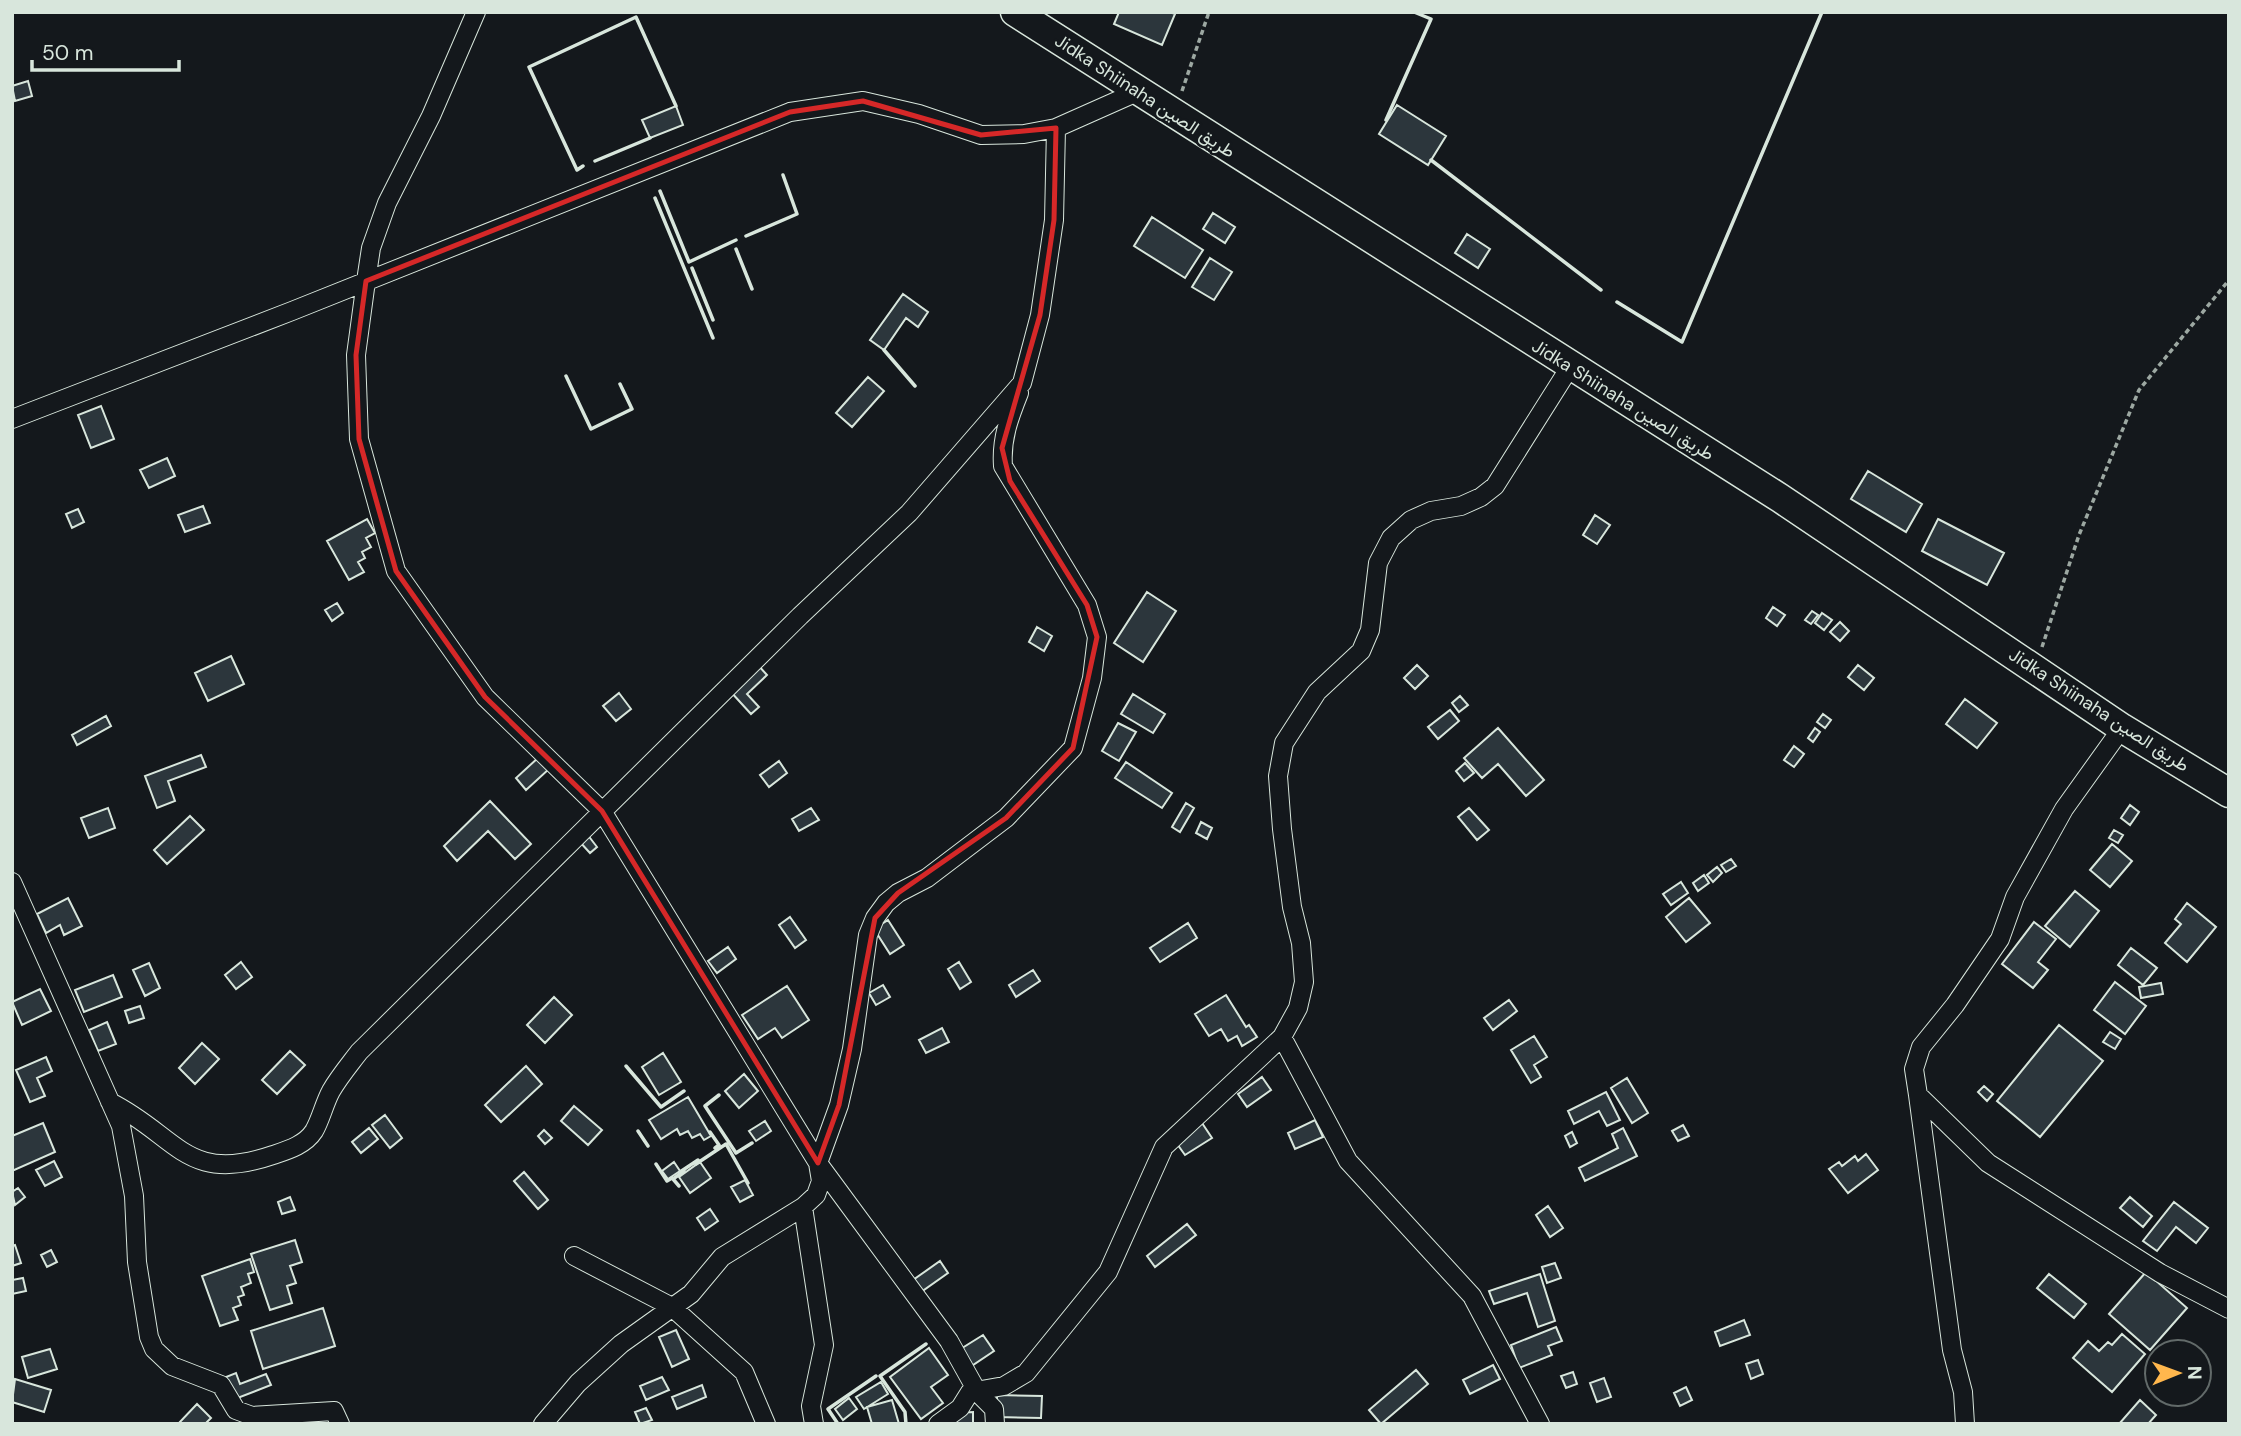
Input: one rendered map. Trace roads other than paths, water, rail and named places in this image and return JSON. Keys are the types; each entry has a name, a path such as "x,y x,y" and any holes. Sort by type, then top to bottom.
{"main road":[{"name":"Jidka Shiinaha طريق الصين","path":"1015,12 1173,116 1780,498 2122,728 2229,793"}],"street":[{"path":"476,12 431,116 387,203 371,248 366,282 356,355 359,439 396,571 485,697 602,811 818,1163 949,1340 978,1393 994,1409 995,1424"},
{"path":"12,419 366,282 790,112 863,101 919,114 981,135 1024,134 1056,128 1137,92"},
{"path":"543,1424 578,1383 621,1344 700,1285 722,1257 803,1207 816,1195 821,1181 818,1163 844,1083 863,979 868,935 874,918 898,893 926,878 1006,818 1073,748 1092,678 1097,637 1087,605 1003,466 1002,448 1006,426 1022,383 1040,315 1054,220 1056,128"},
{"path":"939,1424 960,1408 971,1392 978,1393 1004,1386 1026,1373 1108,1272 1164,1147 1282,1037 1298,1008 1304,982 1301,943 1292,907 1282,829 1278,776 1284,744 1317,692 1361,651 1370,630 1378,563 1391,538 1411,520 1431,511 1461,506 1482,498 1495,486 1570,367"},
{"path":"110,1102 145,1121 174,1147 207,1165 241,1164 299,1145 313,1132 331,1091 359,1052 909,513 1022,383"},
{"path":"1965,1424 1914,1069 1921,1047 1955,1005 2000,939 2015,897 2064,809 2122,728"},
{"path":"12,882 110,1102 129,1159 137,1262 149,1337 154,1349 172,1366 221,1385 236,1410 252,1416 334,1411 340,1424"},
{"path":"1282,1037 1348,1161 1472,1296 1540,1424"},
{"path":"1918,1095 1988,1163 2160,1273 2229,1309"},
{"path":"803,1207 824,1345 811,1406 814,1424"},
{"path":"574,1256 672,1307 744,1372 766,1424"}]}
